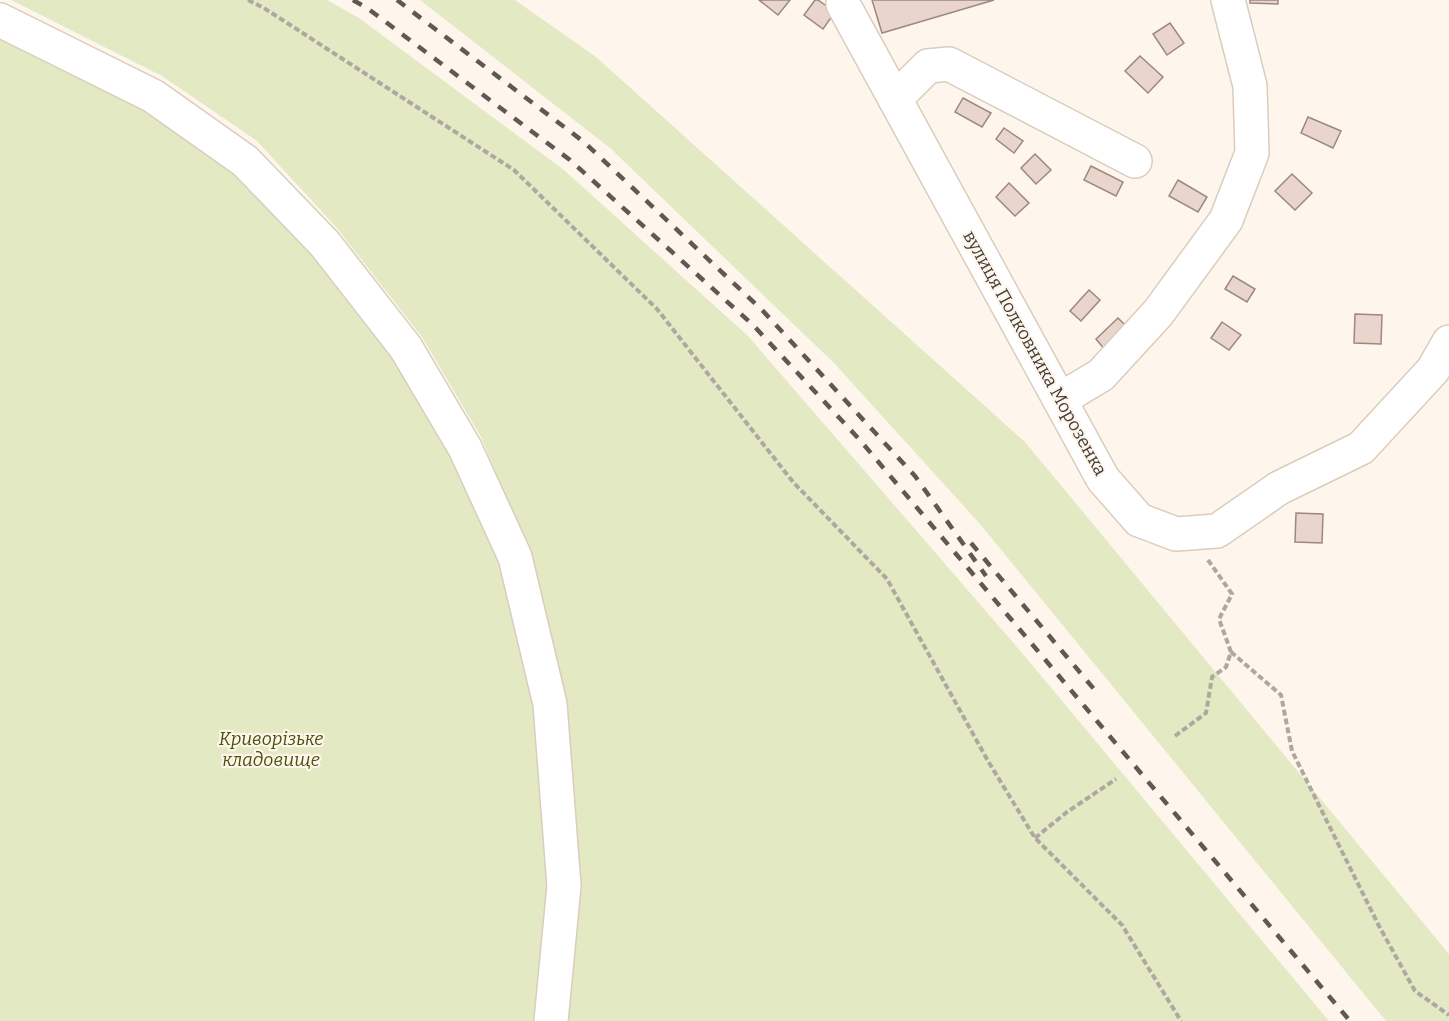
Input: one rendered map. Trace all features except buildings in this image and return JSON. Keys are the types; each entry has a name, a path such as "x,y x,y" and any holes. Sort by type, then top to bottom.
{"street":[{"name":"вулиця Полковника Морозенка","path":"843,0 843,4 1103,479 1139,520 1176,534 1217,531 1279,488 1360,448 1433,370 1449,342"},
{"path":"1060,399 1101,375 1150,322 1226,220 1252,153 1250,86 1228,0"},
{"path":"0,20 153,96 245,162 325,244 406,348 465,448 515,557 550,704 564,886 551,1021"},
{"path":"895,99 928,66 949,64 1135,161"}],"path":[{"path":"248,0 264,8 514,170 657,309 794,482 887,579 988,761 1035,838 1122,925 1181,1021"},
{"path":"1176,534 1203,553 1232,594 1220,619 1231,652 1281,695 1292,751 1379,926 1415,991 1449,1015"},
{"path":"1175,736 1206,713 1212,677 1226,667 1231,652"},
{"path":"1035,838 1067,812 1116,778"}],"green space":[{"path":"11,0 327,0 359,18 564,170 748,336 1023,654 1329,1021 566,1021 562,699 535,566 481,437 422,337 336,227 257,141 162,76"},
{"path":"420,0 515,0 596,57 1025,442 1449,954 1449,1021 1386,1021 980,524 834,363 610,148"},
{"name":"Криворізьке кладовище","path":"0,35 144,104 230,168 314,251 394,352 453,449 509,578 538,706 553,881 538,1021 0,1021"}],"railway":[{"path":"353,0 367,8 570,160 753,325 859,439 1350,1021"},
{"path":"397,0 584,142 763,311 915,476 986,576"},
{"path":"971,543 1099,695"}]}
